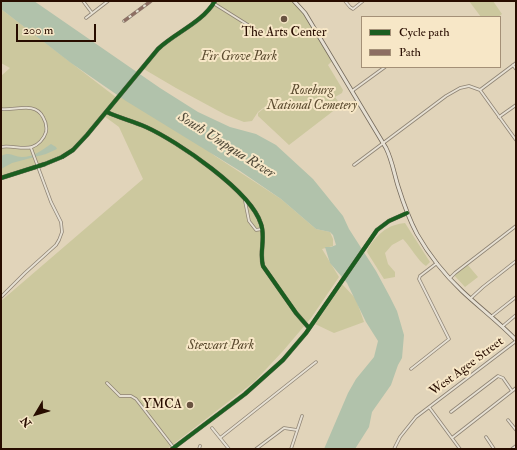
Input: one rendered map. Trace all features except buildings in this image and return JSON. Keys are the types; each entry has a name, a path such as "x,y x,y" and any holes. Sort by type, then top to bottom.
{"main road":[{"path":"294,1 305,13 383,143 391,160 400,194 407,212 420,238 437,263 450,278 503,326 516,341"},
{"path":"1,178 38,167 62,157 73,150 107,112 142,68 167,41 200,19 214,2"},
{"path":"107,112 147,127 169,139 217,174 245,197 260,221 262,229 261,256 263,266 291,307 309,328"},
{"path":"174,449 245,394 266,376 294,348 374,233 384,224 407,212"}],"street":[{"path":"83,1 92,13"},
{"path":"86,18 108,1"},
{"path":"124,21 151,1"},
{"path":"345,1 351,8 354,8 363,1"},
{"path":"214,2 256,30"},
{"path":"480,90 516,63"},
{"path":"513,65 516,69"},
{"path":"352,92 384,68"},
{"path":"354,165 446,96 460,88 469,86 480,90 516,140"},
{"path":"499,117 516,105"},
{"path":"1,109 11,110 28,107 36,110 42,115 46,123 46,132 41,141 31,148 11,146 1,147"},
{"path":"1,297 25,272 56,245 61,237 61,222 51,202 31,148"},
{"path":"245,197 248,222 256,230 262,229"},
{"path":"450,278 516,226"},
{"path":"471,298 516,261"},
{"path":"411,369 449,339 419,279 420,276 437,263"},
{"path":"492,316 516,297"},
{"path":"503,326 516,315"},
{"name":"West Agee Street","path":"394,449 414,419 516,341"},
{"path":"220,438 316,362"},
{"path":"451,412 498,376 503,378 512,391"},
{"path":"106,384 120,396 131,396 136,399 174,449"},
{"path":"452,438 516,388"},
{"path":"429,407 460,449"},
{"path":"291,449 302,416"},
{"path":"508,420 516,430"},
{"path":"212,428 228,449"},
{"path":"256,449 284,428 297,430"},
{"path":"486,437 494,449"},
{"path":"512,449 516,446"}],"green space":[{"name":"Fir Grove Park","path":"214,1 294,1 299,5 333,60 328,65 343,90 342,93 335,97 341,105 289,145 258,116 258,113 288,89 258,112 252,121 244,122 226,115 142,68 167,41 203,15"},
{"path":"469,1 493,1 502,14 499,16 480,16"},
{"name":"Stewart Park","path":"1,9 117,98 128,85 215,156 281,199 316,229 330,232 333,239 333,246 322,249 339,277 311,318 254,382 167,449 1,449 1,301 143,179 119,127 104,116 77,146 62,157 1,178 1,76 10,68 1,63"},
{"path":"405,223 430,262 426,266 423,264 403,239 392,245 385,253 388,264 395,272 395,277 384,279 367,250 384,230 391,226"},
{"path":"467,264 478,277 465,287 453,274"},
{"path":"342,284 356,299 364,322 334,333 315,324"}],"water":[{"name":"South Umpqua River","path":"1,1 34,1 160,88 198,112 230,127 256,134 276,145 313,179 343,216 349,229 376,271 390,297 397,311 404,335 402,358 391,385 372,412 369,427 355,449 324,449 348,393 356,379 374,357 378,341 366,322 347,283 330,263 325,247 336,245 333,235 330,232 316,229 281,199 240,171 126,101 71,63 1,9"},
{"path":"51,144 57,149 46,154 12,163 1,169 1,156 10,154 19,157 26,157 38,153"}],"marked path":[{"path":"124,21 151,1"}],"cycle path":[{"path":"1,178 45,164 62,157 73,150 158,49 196,21 210,9 215,1"},
{"path":"107,112 146,127 176,143 211,168 243,197 254,211 261,224 263,234 263,266 296,313 309,328"},
{"path":"172,449 245,394 283,360 306,333 377,230 389,221 407,213"}],"place":[{"name":"The Arts Center","path":"284,19"},
{"name":"YMCA","path":"190,405"}],"park label":[{"name":"Roseburg National Cemetery","path":"312,98"}]}
